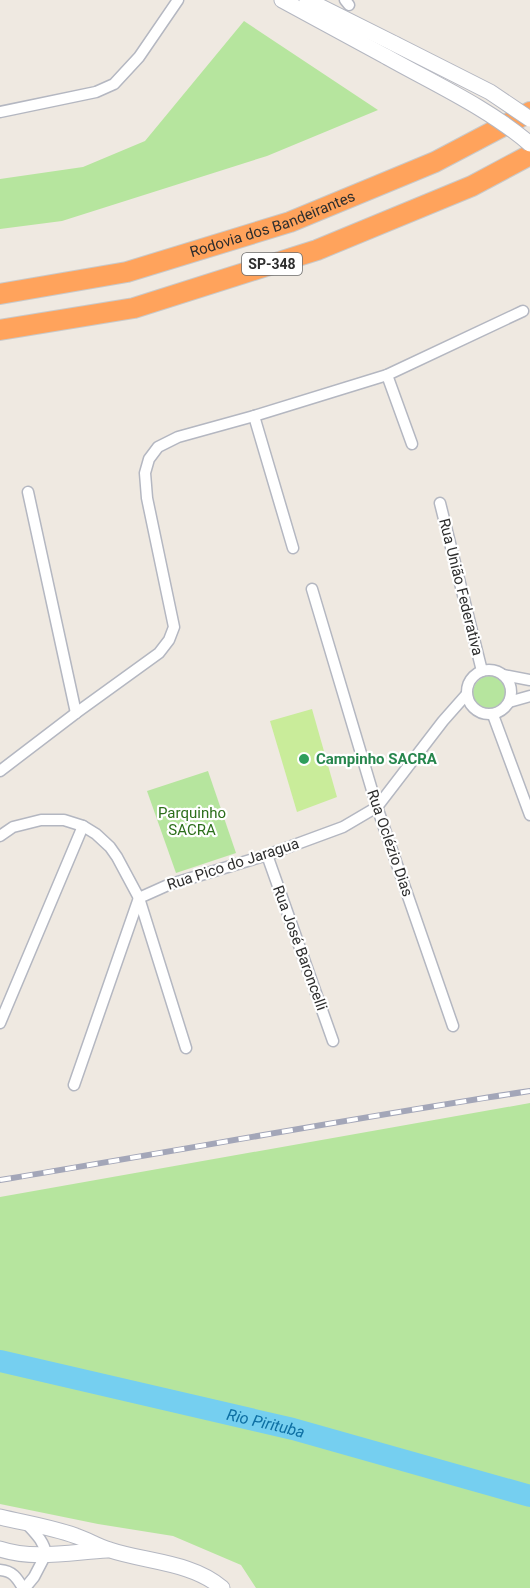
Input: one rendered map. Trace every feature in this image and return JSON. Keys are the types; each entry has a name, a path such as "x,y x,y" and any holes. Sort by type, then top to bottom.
{"highway":[{"name":"Rodovia dos Bandeirantes","path":"0,294 127,272 290,222 435,162 530,112"},
{"name":"SP-348","path":"0,330 134,308 317,250 472,186 530,155"}],"street":[{"path":"0,112 96,92 114,84 139,57 178,0"},
{"path":"282,0 483,110 530,144"},
{"path":"306,0 490,92 530,119"},
{"path":"0,771 159,653 169,640 174,627 147,498 145,473 149,459 159,447 178,437 387,375 523,311"},
{"path":"387,375 412,444"},
{"path":"254,416 293,548"},
{"path":"28,492 76,713"},
{"name":"Rua União Federativa","path":"440,503 482,671"},
{"name":"Rua Oclézio Dias","path":"312,589 377,807 453,1026"},
{"path":"482,671 497,671 503,675 511,688 509,702 505,708 493,715 478,713 468,702 466,695 470,680 482,671"},
{"path":"503,675 530,680"},
{"name":"Rua Pico do Jaragua","path":"139,897 168,885 267,855 342,827 377,807 443,721 466,695"},
{"path":"509,702 530,696"},
{"path":"493,715 530,815"},
{"path":"0,836 13,827 41,820 64,819 96,834 110,847 139,897 186,1048"},
{"path":"0,1023 82,826"},
{"name":"Rua José Baroncelli","path":"267,855 333,1041"},
{"path":"74,1085 139,897"},
{"path":"1,1519 46,1526 89,1540 108,1550 185,1569 215,1582 222,1588"},
{"path":"0,1570 7,1570 16,1576 24,1588 34,1577 46,1554 38,1535 26,1522"},
{"path":"0,1549 12,1553 46,1554 108,1550"}],"green space":[{"path":"244,21 378,110 267,156 62,221 0,229 0,179 83,167 145,141"},
{"path":"490,676 502,681 507,693 502,705 490,710 478,705 473,693 478,681"},
{"name":"Campinho SACRA","path":"312,709 337,797 297,812 270,721"},
{"name":"Parquinho SACRA","path":"208,771 236,853 176,873 147,791"},
{"path":"530,1103 530,1588 256,1588 241,1565 173,1536 98,1524 0,1504 0,1197"}],"waterway":[{"name":"Rio Pirituba","path":"0,1361 293,1429 530,1496"}],"railway":[{"path":"0,1180 530,1091"}],"place":[{"name":"Campinho SACRA","path":"304,759"}]}
